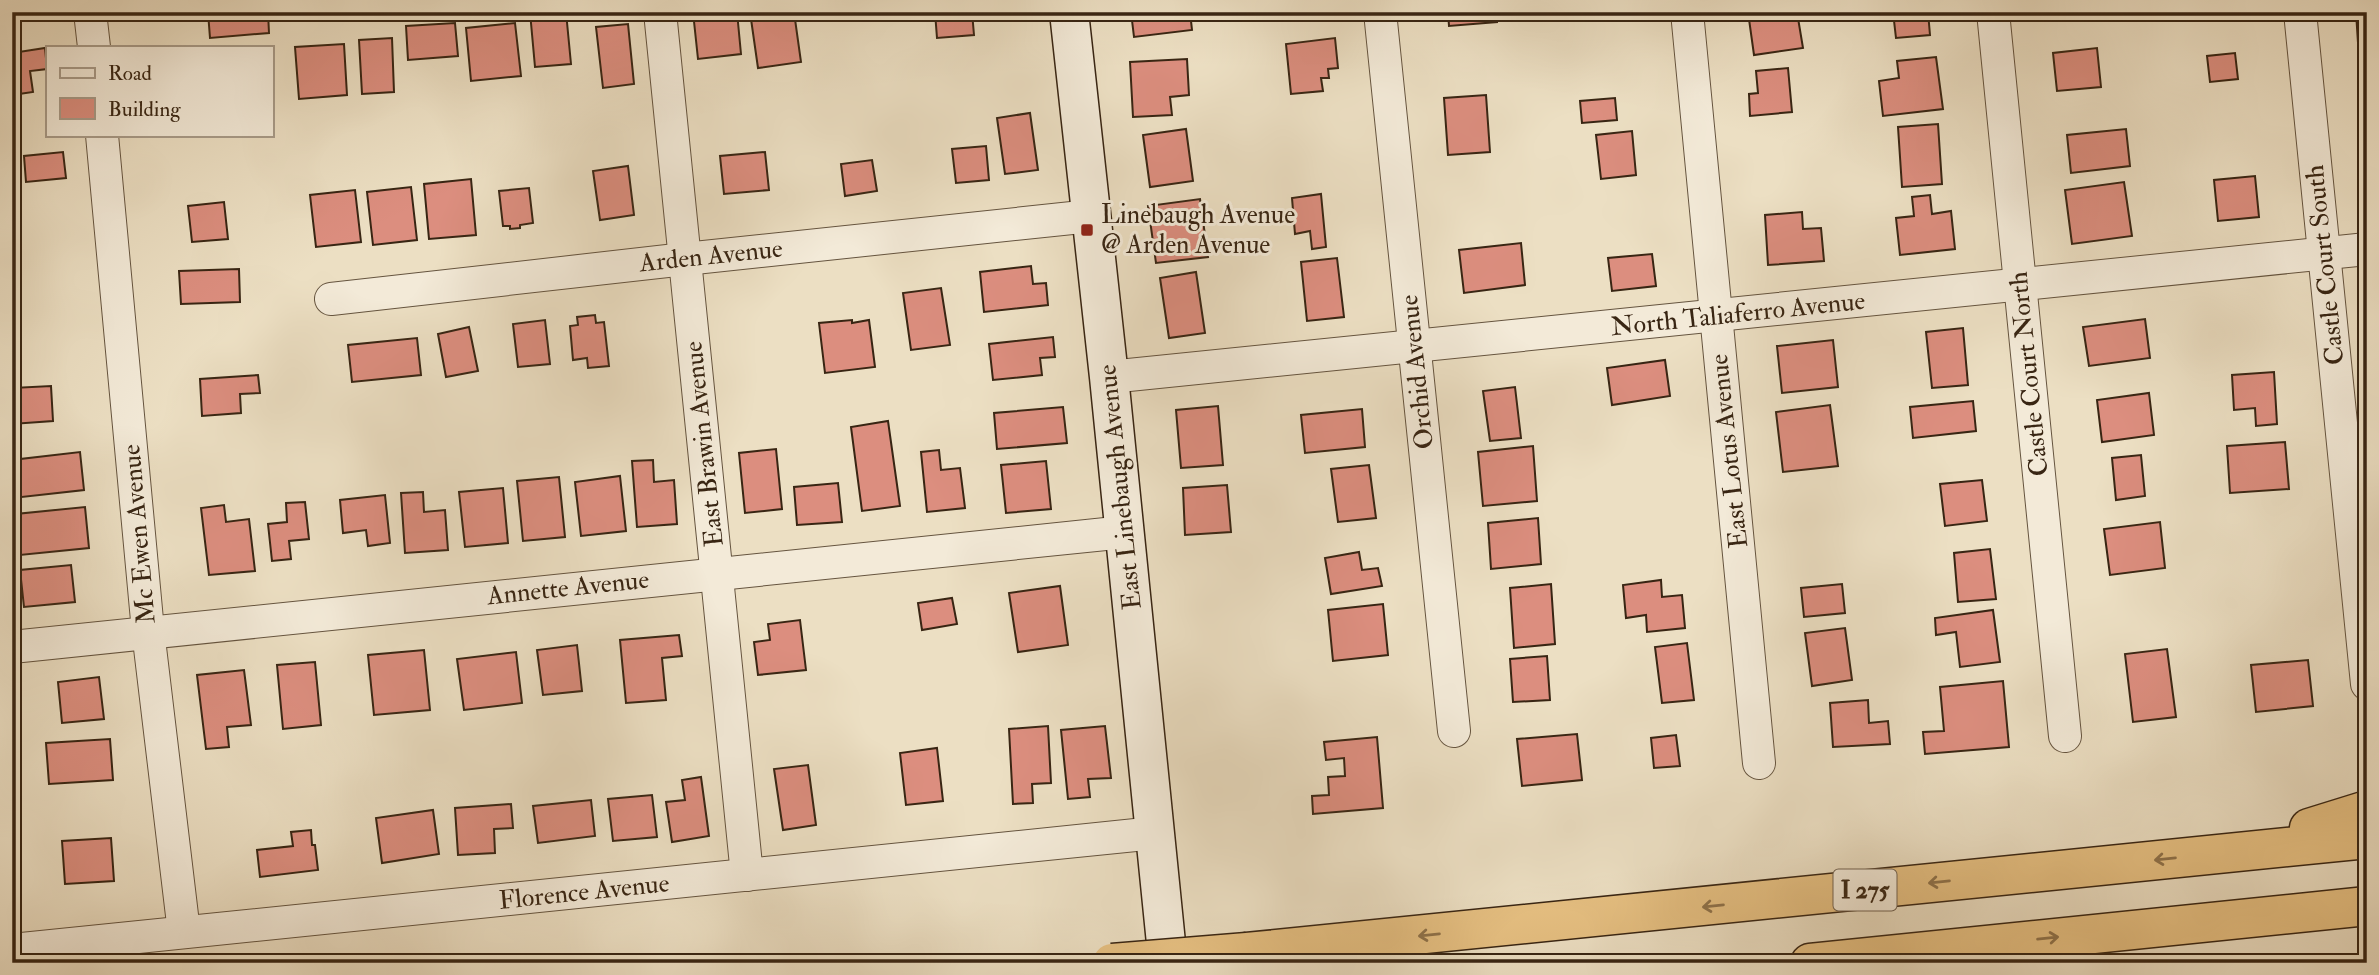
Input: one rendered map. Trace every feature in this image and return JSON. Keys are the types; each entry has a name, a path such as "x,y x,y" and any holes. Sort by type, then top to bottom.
{"highway":[{"path":"2233,852 2367,810"},
{"name":"I 275","path":"1112,963 1247,953 2367,839"},
{"path":"1810,963 2367,906"},
{"path":"2230,920 2367,932"}],"street":[{"path":"90,12 94,46"},
{"name":"East Brawin Avenue","path":"660,12 747,875"},
{"name":"East Linebaugh Avenue","path":"1069,12 1168,963"},
{"name":"Orchid Avenue","path":"1380,12 1454,731"},
{"name":"East Lotus Avenue","path":"1687,12 1759,764"},
{"name":"Castle Court North","path":"1993,12 2065,736"},
{"name":"Castle Court South","path":"2300,12 2367,684"},
{"name":"Mc Ewen Avenue","path":"102,136 148,631 184,932"},
{"name":"Arden Avenue","path":"331,299 1091,216"},
{"name":"North Taliaferro Avenue","path":"1109,377 2367,249"},
{"name":"Annette Avenue","path":"12,646 1125,532"},
{"name":"Florence Avenue","path":"12,950 1155,833"}],"building":[{"path":"208,12 268,12 269,33 210,38"},
{"path":"530,12 566,12 571,64 535,67"},
{"path":"693,12 737,12 741,54 698,59"},
{"path":"750,12 794,12 801,62 758,68"},
{"path":"935,12 972,12 974,35 937,38"},
{"path":"1131,12 1190,12 1192,30 1134,37"},
{"path":"1448,12 1496,12 1497,22 1449,26"},
{"path":"1748,12 1797,12 1803,48 1754,55"},
{"path":"1893,12 1928,12 1930,35 1896,38"},
{"path":"2075,12 2117,12 2117,16 2076,20"},
{"path":"2356,12 2367,12 2367,58 2359,58"},
{"path":"455,23 458,56 408,60 406,26"},
{"path":"515,23 521,76 471,81 466,28"},
{"path":"628,24 634,84 603,88 596,27"},
{"path":"392,38 394,92 362,94 359,40"},
{"path":"1335,38 1338,68 1328,69 1329,78 1321,78 1323,91 1291,94 1286,44"},
{"path":"344,44 347,95 299,99 295,47"},
{"path":"45,48 46,69 30,71 33,92 12,95 12,53"},
{"path":"2097,48 2101,87 2057,91 2053,53"},
{"path":"2235,53 2238,79 2210,82 2207,56"},
{"path":"1936,57 1943,109 1883,116 1879,81 1899,78 1897,61"},
{"path":"1187,59 1189,95 1170,97 1172,115 1133,117 1130,62"},
{"path":"1788,68 1792,112 1750,116 1749,94 1758,93 1756,71"},
{"path":"1486,95 1490,152 1448,155 1444,98"},
{"path":"1615,98 1617,120 1582,123 1580,101"},
{"path":"1030,113 1038,170 1005,174 997,118"},
{"path":"1938,124 1942,184 1902,187 1898,127"},
{"path":"1186,129 1193,181 1150,187 1143,135"},
{"path":"2126,129 2130,166 2071,173 2067,135"},
{"path":"1632,131 1636,175 1601,179 1596,135"},
{"path":"986,146 989,180 956,183 952,149"},
{"path":"63,152 66,178 26,182 24,156"},
{"path":"765,152 769,190 724,194 720,156"},
{"path":"872,160 877,191 845,196 841,164"},
{"path":"628,166 634,215 600,220 593,171"},
{"path":"2255,176 2259,217 2218,221 2214,180"},
{"path":"471,179 476,235 429,239 424,184"},
{"path":"2124,182 2132,236 2072,244 2065,190"},
{"path":"411,187 417,240 373,245 367,192"},
{"path":"529,188 533,223 510,229 510,226 503,226 499,191"},
{"path":"355,190 361,242 316,247 310,195"},
{"path":"1321,194 1326,247 1312,249 1310,231 1295,234 1292,198"},
{"path":"1930,195 1932,214 1951,211 1955,249 1900,255 1896,218 1914,216 1912,197"},
{"path":"1200,199 1208,257 1156,263 1148,206"},
{"path":"224,202 228,239 192,242 188,206"},
{"path":"1802,212 1803,229 1821,228 1824,261 1768,265 1765,215"},
{"path":"1521,243 1525,285 1464,293 1459,250"},
{"path":"1652,254 1656,286 1612,291 1608,258"},
{"path":"1337,258 1344,317 1307,321 1301,262"},
{"path":"1031,266 1033,284 1046,283 1048,305 984,312 980,272"},
{"path":"239,269 240,302 181,304 179,271"},
{"path":"1196,272 1205,333 1169,338 1160,278"},
{"path":"941,288 950,345 911,350 903,293"},
{"path":"595,315 596,323 604,322 609,366 588,368 587,358 573,360 570,326 578,325 577,317"},
{"path":"2145,319 2150,358 2089,366 2083,327"},
{"path":"545,320 550,364 518,367 513,324"},
{"path":"852,320 852,323 869,320 875,367 825,373 819,323"},
{"path":"469,327 478,371 446,377 438,334"},
{"path":"1963,328 1968,385 1932,388 1926,332"},
{"path":"1053,337 1055,357 1040,358 1042,375 993,380 989,344"},
{"path":"417,338 421,375 352,382 348,345"},
{"path":"1833,340 1838,387 1782,393 1777,346"},
{"path":"1665,360 1670,396 1612,405 1607,368"},
{"path":"2274,372 2277,424 2256,426 2255,408 2234,410 2232,375"},
{"path":"258,375 260,393 240,394 241,413 202,416 200,379"},
{"path":"12,376 13,388 51,386 53,421 12,424"},
{"path":"1515,387 1521,438 1490,441 1483,391"},
{"path":"2149,393 2154,435 2102,442 2097,400"},
{"path":"1973,401 1976,431 1913,438 1910,407"},
{"path":"1830,405 1838,466 1783,472 1776,412"},
{"path":"1218,406 1223,465 1181,468 1176,410"},
{"path":"1063,407 1067,443 997,449 994,413"},
{"path":"1362,409 1365,447 1305,453 1301,415"},
{"path":"888,421 900,506 862,511 851,427"},
{"path":"2285,442 2289,489 2230,493 2227,446"},
{"path":"1533,446 1537,501 1483,506 1478,452"},
{"path":"776,449 782,509 745,513 739,453"},
{"path":"939,450 941,470 960,468 965,508 927,512 921,452"},
{"path":"80,452 84,490 13,498 12,460"},
{"path":"2141,455 2145,496 2116,500 2112,458"},
{"path":"653,460 654,482 674,480 677,524 637,527 632,461"},
{"path":"1046,461 1051,509 1006,513 1001,465"},
{"path":"1369,465 1376,518 1338,522 1331,469"},
{"path":"620,476 626,531 581,536 575,482"},
{"path":"559,477 565,537 523,541 517,481"},
{"path":"1982,480 1987,521 1945,526 1940,484"},
{"path":"838,483 842,522 797,525 794,487"},
{"path":"1227,485 1231,532 1185,535 1183,488"},
{"path":"503,488 508,543 465,547 459,492"},
{"path":"423,492 424,512 445,510 448,550 405,553 401,493"},
{"path":"385,495 390,543 368,546 366,530 343,533 340,500"},
{"path":"305,502 309,539 289,541 291,559 272,561 268,524 287,522 286,503"},
{"path":"224,505 226,522 249,519 255,571 209,575 201,508"},
{"path":"85,507 89,548 20,555 16,514"},
{"path":"1538,518 1541,564 1491,569 1488,523"},
{"path":"2160,522 2165,568 2110,575 2104,529"},
{"path":"1990,549 1996,599 1958,602 1954,553"},
{"path":"1359,552 1362,570 1378,568 1382,586 1331,594 1325,558"},
{"path":"71,565 75,602 24,607 20,570"},
{"path":"1661,580 1662,597 1682,595 1685,628 1647,632 1646,615 1626,618 1623,585"},
{"path":"1551,584 1555,644 1514,648 1510,588"},
{"path":"1842,584 1845,613 1804,617 1801,588"},
{"path":"1060,586 1068,645 1018,652 1009,593"},
{"path":"952,598 957,624 922,630 918,603"},
{"path":"1383,604 1388,655 1333,661 1328,610"},
{"path":"1993,610 2000,662 1960,667 1956,632 1936,635 1935,618"},
{"path":"800,620 806,670 758,675 754,642 770,640 768,624"},
{"path":"1845,628 1852,680 1812,686 1805,633"},
{"path":"679,635 682,656 662,658 666,700 626,703 620,640"},
{"path":"1687,643 1694,700 1662,703 1655,647"},
{"path":"577,645 582,691 543,695 537,650"},
{"path":"2167,649 2176,717 2133,722 2125,654"},
{"path":"424,650 430,710 374,715 368,655"},
{"path":"516,652 522,703 464,710 457,659"},
{"path":"1547,656 1550,700 1513,702 1510,659"},
{"path":"2308,660 2313,706 2256,712 2251,665"},
{"path":"315,662 321,725 283,729 277,665"},
{"path":"244,670 251,725 227,727 229,747 206,749 197,675"},
{"path":"99,677 104,719 62,723 58,682"},
{"path":"2003,681 2009,747 1925,754 1923,732 1944,731 1940,687"},
{"path":"1868,700 1869,723 1888,721 1890,744 1833,747 1830,703"},
{"path":"1048,726 1051,783 1032,784 1033,803 1013,804 1009,729"},
{"path":"1105,726 1111,778 1088,779 1090,797 1068,799 1061,730"},
{"path":"1577,734 1582,780 1522,786 1517,739"},
{"path":"1676,735 1680,766 1654,768 1651,738"},
{"path":"1377,737 1383,808 1313,814 1312,796 1329,795 1328,777 1345,776 1344,758 1326,760 1324,742"},
{"path":"110,739 113,780 49,784 46,743"},
{"path":"937,748 943,801 906,805 900,753"},
{"path":"808,765 816,825 783,830 774,769"},
{"path":"701,777 709,836 672,842 666,802 685,800 682,780"},
{"path":"652,795 657,837 613,841 608,799"},
{"path":"591,800 595,836 538,843 533,806"},
{"path":"511,804 513,828 494,829 495,853 458,855 455,808"},
{"path":"433,810 439,854 382,863 376,818"},
{"path":"311,830 318,870 260,877 257,850 293,846 291,832"},
{"path":"111,838 114,881 65,884 62,841"}],"place":[{"name":"Linebaugh Avenue @ Arden Avenue","path":"1087,230"}]}
